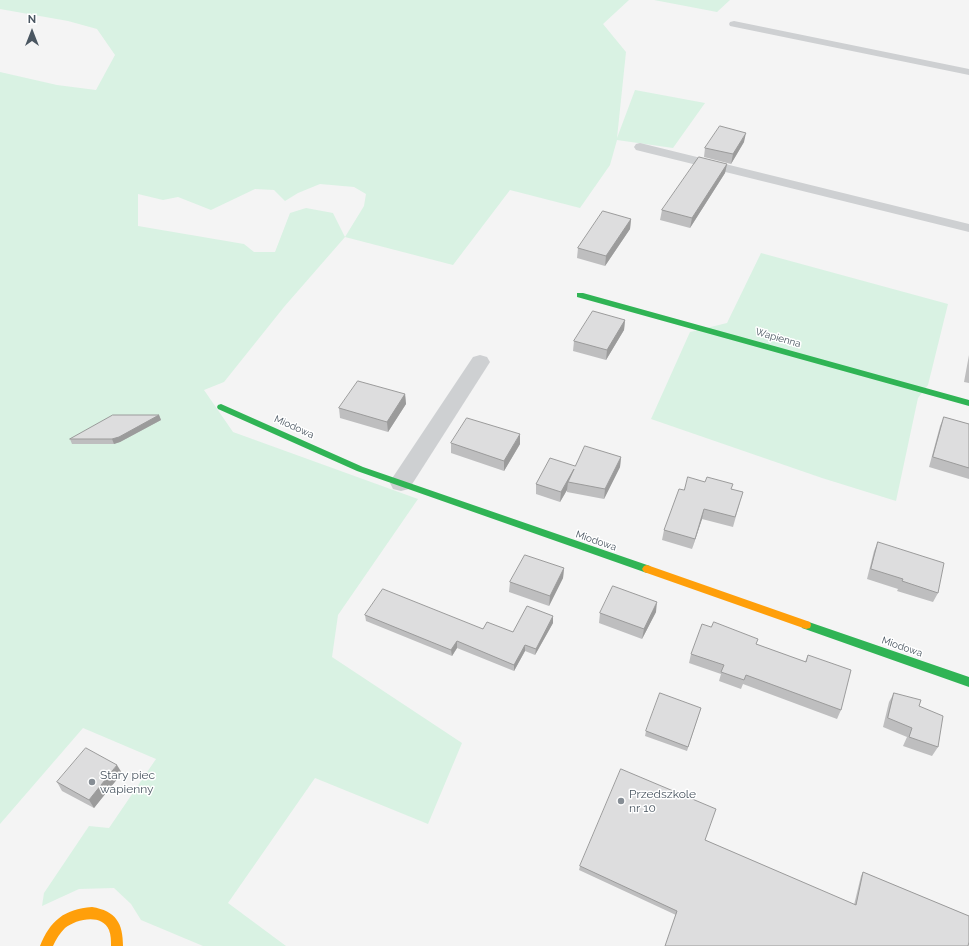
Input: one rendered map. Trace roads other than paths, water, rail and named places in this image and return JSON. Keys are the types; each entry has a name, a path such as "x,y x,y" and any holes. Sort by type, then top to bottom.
{"street":[{"name":"Wapienna","path":"580,295 969,403"},
{"path":"401,483 480,362"},
{"name":"Miodowa","path":"221,407 360,469 969,682"},
{"path":"46,946 53,932 62,923 73,916 95,912 105,915 112,923 117,933 117,946"}],"lane":[{"path":"734,24 969,72"},
{"path":"640,147 969,228"}],"place":[{"name":"Stary piec wapienny","path":"92,782"},
{"name":"Przedszkole nr 10","path":"621,801"}]}
